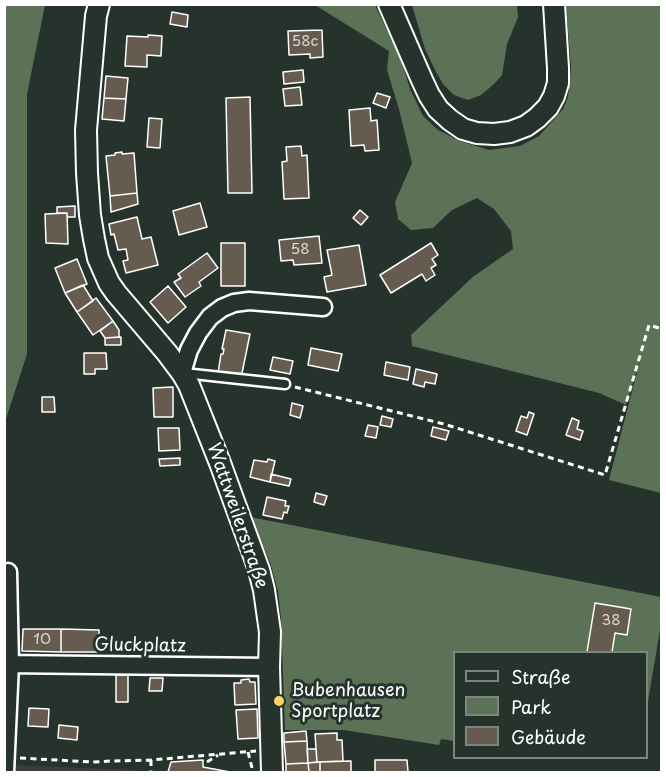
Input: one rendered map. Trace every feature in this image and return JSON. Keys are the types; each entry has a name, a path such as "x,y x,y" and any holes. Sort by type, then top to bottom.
{"street":[{"name":"Wattweilerstraße","path":"99,4 94,26 86,130 90,215 94,239 109,283 167,353 189,385 259,570 269,622 272,772"},
{"path":"389,4 422,80 438,109 463,129 495,134 510,132 526,126 548,107 554,96 558,83 554,4"},
{"path":"182,373 189,350 198,333 210,317 222,308 234,303 249,301 323,307"},
{"path":"5,765 8,572"},
{"name":"Gluckplatz","path":"7,664 269,667"}],"lane":[{"path":"182,373 285,384"}],"path":[{"path":"285,384 444,424 605,476 649,325 662,329"},
{"path":"5,765 151,760 259,751"},
{"path":"248,752 253,772"},
{"path":"207,762 219,754"},
{"path":"151,760 151,772"}],"shaded area":[{"path":"15,765 134,770 136,772 15,772"}],"green space":[{"path":"5,4 45,5 27,94 27,354 5,422"},
{"path":"315,5 375,5 401,60 410,89 423,116 438,130 460,141 489,150 520,146 539,136 563,109 568,97 571,67 566,5 661,5 661,493 609,480 642,353 626,405 599,393 412,346 411,335 474,276 513,249 511,231 494,209 477,198 452,210 433,228 411,230 398,219 395,202 412,163 387,70 389,51"},
{"path":"412,5 517,5 518,17 507,44 502,75 481,95 468,100 454,95 443,84 425,49"},
{"path":"250,517 661,597 661,624 648,701 648,651 453,651 453,741 441,739 439,745 344,730 285,730 281,618 278,591 270,562"}],"building":[{"path":"172,12 188,15 187,27 170,24"},
{"path":"322,30 323,57 310,58 310,54 289,55 288,31"},
{"path":"148,35 162,36 161,56 147,55 147,67 125,66 127,36 148,37"},
{"path":"303,70 304,82 284,84 283,72"},
{"path":"106,76 128,78 126,99 104,98"},
{"path":"300,87 302,105 285,106 283,89"},
{"path":"377,93 390,97 386,108 373,103"},
{"path":"250,97 252,193 228,193 226,98"},
{"path":"104,98 126,99 124,121 102,119"},
{"path":"370,108 371,121 377,120 379,150 365,151 364,145 351,146 349,110"},
{"path":"149,118 162,119 160,148 147,147"},
{"path":"301,146 302,156 307,155 309,198 284,199 282,162 287,161 286,147"},
{"path":"122,152 122,154 134,153 137,193 110,196 106,156"},
{"path":"137,193 138,204 111,212 110,196"},
{"path":"200,203 207,227 179,235 173,211"},
{"path":"75,206 75,217 67,217 67,213 57,213 57,207"},
{"path":"360,210 368,217 361,225 353,218"},
{"path":"67,213 68,244 46,243 45,214"},
{"path":"137,217 142,239 151,237 158,265 126,273 123,261 128,260 126,249 118,250 109,224"},
{"path":"319,236 322,263 294,265 293,260 281,261 279,240"},
{"path":"221,243 245,243 245,286 221,286"},
{"path":"431,243 438,255 432,259 436,265 431,268 435,275 426,281 422,274 391,293 380,275"},
{"path":"359,245 366,285 327,292 324,277 332,275 327,250"},
{"path":"207,253 218,268 199,282 201,286 185,297 174,282 181,278 178,274"},
{"path":"77,259 87,284 65,293 55,268"},
{"path":"83,285 93,301 77,312 65,293"},
{"path":"168,286 186,307 168,323 150,302"},
{"path":"96,298 113,321 93,335 77,312"},
{"path":"113,321 119,330 119,337 105,338 100,331"},
{"path":"226,330 250,334 241,378 218,373"},
{"path":"121,337 121,345 105,345 105,338"},
{"path":"311,348 342,354 338,371 308,365"},
{"path":"84,353 106,353 107,369 95,369 95,374 84,374"},
{"path":"273,357 293,361 290,374 270,370"},
{"path":"386,362 410,367 408,380 384,375"},
{"path":"416,369 437,374 435,384 425,382 424,387 413,384"},
{"path":"173,387 173,417 154,417 153,388"},
{"path":"42,397 54,397 55,412 42,412"},
{"path":"292,403 303,406 300,418 290,415"},
{"path":"529,412 534,414 527,435 516,431 521,416 527,418"},
{"path":"382,416 393,419 391,427 380,425"},
{"path":"572,418 579,421 577,429 583,431 580,440 566,435"},
{"path":"368,425 378,427 376,438 365,436"},
{"path":"433,427 449,431 446,440 431,436"},
{"path":"158,428 179,428 180,450 159,451"},
{"path":"180,458 180,465 160,466 159,459"},
{"path":"268,459 275,461 270,482 250,477 254,460 267,462"},
{"path":"271,474 291,479 289,486 270,482"},
{"path":"316,493 327,496 324,505 314,502"},
{"path":"267,497 286,501 285,506 289,506 282,519 263,515"},
{"path":"595,603 631,609 627,635 615,633 612,651 587,651"},
{"path":"23,629 61,629 61,652 22,651"},
{"path":"61,629 99,630 99,652 61,652"},
{"path":"116,675 128,675 128,702 116,702"},
{"path":"150,678 163,678 162,691 149,691"},
{"path":"249,679 250,682 255,682 256,704 235,705 234,683 241,683 241,680"},
{"path":"29,708 49,709 48,727 28,726"},
{"path":"257,709 258,738 238,739 236,710"},
{"path":"59,725 78,727 77,740 58,738"},
{"path":"306,731 307,741 284,742 284,733"},
{"path":"337,733 337,740 342,740 343,761 317,762 315,734"},
{"path":"307,741 308,763 286,764 284,742"},
{"path":"307,749 316,749 317,762 308,763"},
{"path":"203,760 203,767 230,772 168,772 171,762"},
{"path":"375,760 407,760 408,772 375,772"},
{"path":"351,761 351,772 320,772 320,762"},
{"path":"320,762 320,772 309,772 308,763"},
{"path":"308,763 309,772 286,772 286,764"}],"place":[{"name":"Bubenhausen Sportplatz","path":"279,701"}]}
